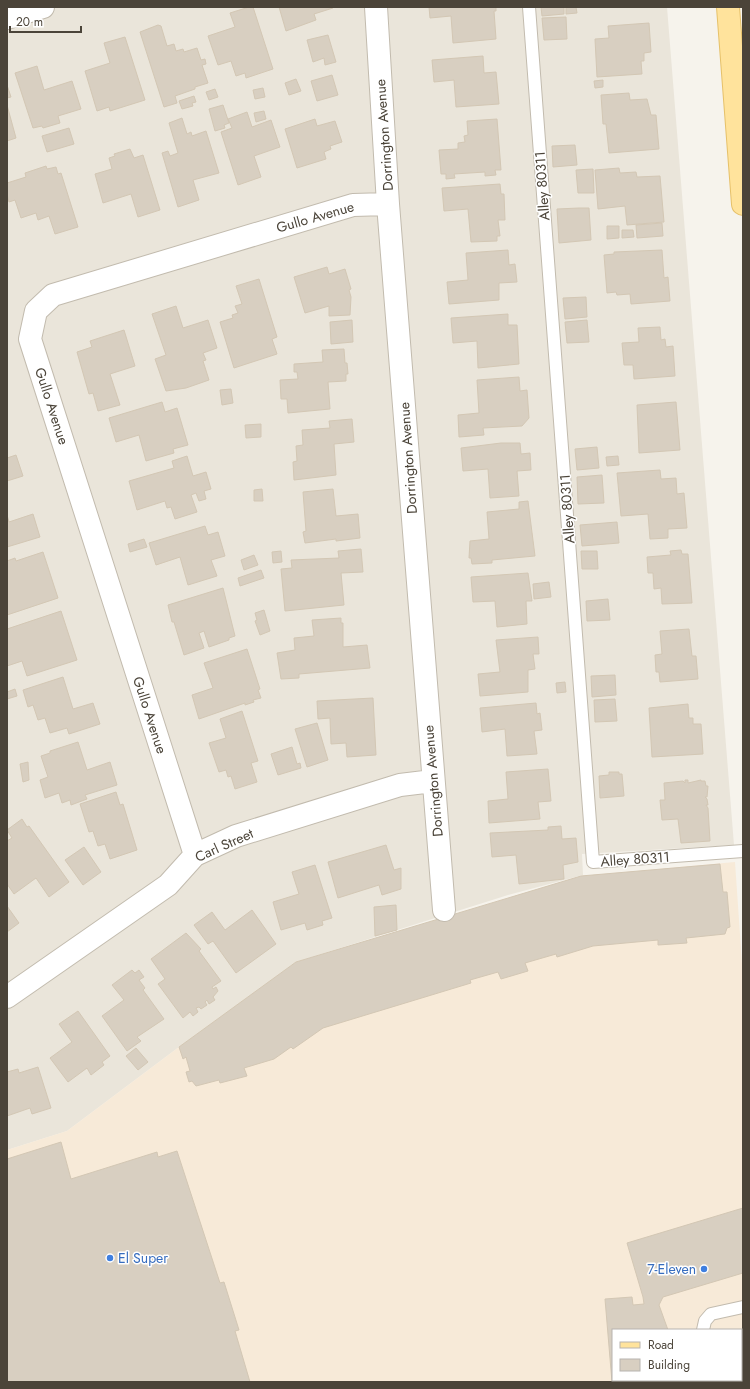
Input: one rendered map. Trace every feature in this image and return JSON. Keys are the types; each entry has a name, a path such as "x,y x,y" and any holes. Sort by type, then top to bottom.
{"main road":[{"path":"728,7 743,204"}],"street":[{"path":"7,18 43,7"},
{"name":"Dorrington Avenue","path":"376,7 388,204 444,910"},
{"name":"Gullo Avenue","path":"195,855 30,339 36,311 53,295 353,205 388,204"},
{"name":"Carl Street","path":"7,997 168,885 195,855 236,836 400,785 433,780"}],"lane":[{"name":"Alley 80311","path":"529,7 593,862 743,851"},
{"path":"703,1329 705,1320 711,1314 743,1307"}],"shaded area":[{"path":"7,7 667,7 734,845 582,854 583,875 508,895 296,962 67,1131 7,1150"},
{"path":"735,862 743,978 743,1374 742,1329 612,1329 612,1381 721,1381 7,1382 7,1150 67,1131 296,962 581,876"}],"building":[{"path":"253,7 273,69 246,78 245,73 236,76 231,61 218,65 208,36 235,27 230,13"},
{"path":"279,7 333,8 314,14 316,20 286,31"},
{"path":"429,7 496,7 496,11 494,11 496,39 453,43 451,16 430,18"},
{"path":"541,7 564,7 564,14 542,16"},
{"path":"566,7 576,7 577,13 566,14"},
{"path":"566,17 567,39 544,40 542,18"},
{"path":"649,23 651,52 644,53 644,61 641,61 642,74 597,77 595,39 609,38 608,26"},
{"path":"158,25 161,26 167,46 174,44 176,51 183,49 184,52 197,48 201,60 205,59 206,64 202,65 208,83 175,96 177,103 164,107 140,32"},
{"path":"328,35 336,62 325,65 324,58 313,62 307,40"},
{"path":"125,37 145,100 110,111 109,107 97,111 85,71 110,63 104,43"},
{"path":"483,56 484,73 496,72 499,104 456,107 454,80 434,82 432,60"},
{"path":"37,66 44,90 72,81 81,109 58,116 60,123 43,128 42,126 33,128 15,73"},
{"path":"332,75 338,95 317,101 311,81"},
{"path":"296,79 301,91 289,95 285,83"},
{"path":"603,80 603,87 595,88 594,81"},
{"path":"7,85 11,97 7,98"},
{"path":"263,88 265,97 255,99 253,90"},
{"path":"215,89 218,97 209,100 206,92"},
{"path":"629,93 630,100 647,99 651,115 656,115 659,149 609,153 606,124 603,124 601,95"},
{"path":"194,96 196,102 192,103 193,106 182,109 179,101"},
{"path":"7,105 16,138 7,141"},
{"path":"223,105 229,123 224,125 225,128 215,131 209,109"},
{"path":"264,111 266,119 256,122 254,113"},
{"path":"247,112 252,127 271,120 280,147 254,156 261,177 238,185 221,132 232,128 228,119"},
{"path":"182,118 187,134 191,132 192,136 206,131 219,173 193,180 199,200 178,207 162,153 168,151 170,156 178,153 169,123"},
{"path":"315,119 317,126 335,121 342,142 330,146 331,149 324,152 326,159 297,168 285,129"},
{"path":"497,119 501,170 495,170 496,175 485,176 485,172 454,174 455,178 446,179 446,174 441,174 439,150 458,149 458,143 465,142 464,136 468,135 467,121"},
{"path":"69,128 74,144 47,152 42,136"},
{"path":"575,145 577,165 553,167 552,146"},
{"path":"130,149 134,158 143,155 160,210 138,217 131,194 103,203 95,174 112,169 109,158 115,156 114,154"},
{"path":"46,166 47,169 56,167 58,174 61,173 78,227 55,234 49,216 38,220 36,213 21,218 15,200 9,202 7,183 26,177 25,173"},
{"path":"619,168 620,173 636,172 637,177 660,176 664,222 627,225 625,206 598,209 595,170"},
{"path":"593,169 594,193 578,193 576,170"},
{"path":"500,184 501,194 504,194 505,220 498,220 500,236 497,236 497,241 471,242 468,209 444,211 442,188"},
{"path":"589,208 591,240 559,243 557,209"},
{"path":"662,223 663,236 637,238 636,225"},
{"path":"607,226 619,226 619,238 607,239"},
{"path":"622,230 633,230 634,237 622,238"},
{"path":"508,250 509,265 515,264 517,282 499,283 499,300 449,304 447,282 468,280 466,253"},
{"path":"662,250 664,278 668,277 670,301 631,304 630,294 617,295 616,292 607,293 604,255 614,254 614,252"},
{"path":"327,267 329,274 345,269 351,289 349,290 351,297 350,315 329,316 329,306 305,313 294,277"},
{"path":"259,279 277,337 272,339 277,354 234,368 220,322 233,318 232,315 238,313 235,306 242,304 236,286"},
{"path":"586,297 587,317 565,319 563,298"},
{"path":"176,306 183,328 208,320 217,348 203,353 206,360 203,361 209,380 186,388 166,391 155,359 166,355 152,314"},
{"path":"508,314 508,325 517,325 519,364 478,368 477,341 453,343 451,318"},
{"path":"352,320 353,342 331,344 330,322"},
{"path":"587,320 589,342 567,343 565,322"},
{"path":"660,327 661,340 665,339 666,347 673,346 675,376 634,379 633,365 624,365 622,343 639,342 638,328"},
{"path":"124,330 135,366 110,374 120,405 98,411 93,393 89,394 77,352 92,347 90,341"},
{"path":"344,349 345,363 347,363 348,374 346,374 346,381 328,382 330,409 288,413 287,399 281,399 280,380 298,379 297,372 294,372 294,364 323,362 322,350"},
{"path":"519,377 520,391 527,390 529,418 522,426 483,428 484,435 459,437 458,415 479,413 477,380"},
{"path":"231,389 233,403 222,405 220,390"},
{"path":"162,402 165,412 177,408 188,445 173,449 174,453 146,461 139,435 116,442 109,418"},
{"path":"676,402 680,450 639,453 637,405"},
{"path":"352,419 354,442 334,444 336,475 294,480 293,462 297,461 296,446 303,445 302,430 330,428 329,421"},
{"path":"261,424 261,437 246,438 245,425"},
{"path":"501,443 520,443 521,454 530,453 531,470 517,471 519,496 490,498 488,469 463,471 461,448"},
{"path":"597,447 599,468 577,470 575,449"},
{"path":"16,455 23,476 7,481 7,458"},
{"path":"187,456 193,476 206,472 211,489 204,491 206,499 199,501 196,493 191,495 197,512 175,519 171,507 167,508 165,501 137,510 129,481 174,468 172,461"},
{"path":"618,456 619,465 607,466 606,457"},
{"path":"660,470 661,479 676,478 677,494 684,493 687,528 668,529 668,538 650,539 648,514 621,516 617,473"},
{"path":"602,475 604,503 578,504 577,477"},
{"path":"262,489 263,501 254,501 254,490"},
{"path":"333,489 336,516 358,514 360,538 305,543 303,532 306,531 303,492"},
{"path":"528,501 535,556 492,560 492,563 472,564 471,558 469,558 470,541 489,539 487,512 519,509 519,502"},
{"path":"33,514 40,537 7,547 7,515 9,522"},
{"path":"617,522 619,543 582,546 580,525"},
{"path":"205,526 208,535 218,532 225,556 211,560 217,576 188,585 180,557 156,565 149,543"},
{"path":"144,539 147,547 130,552 128,544"},
{"path":"361,549 363,572 341,573 344,605 285,611 281,569 292,568 291,560 339,558 338,551"},
{"path":"681,550 682,554 688,554 692,603 662,604 661,588 654,589 653,573 648,573 647,557 671,555 670,551"},
{"path":"281,551 282,562 273,563 272,552"},
{"path":"581,551 597,551 598,569 582,569"},
{"path":"43,552 58,598 7,615 7,561 15,558 16,561"},
{"path":"254,555 258,565 244,570 241,560"},
{"path":"261,570 264,578 240,586 238,578"},
{"path":"528,573 532,601 526,601 527,624 497,627 495,601 473,602 471,577"},
{"path":"549,582 551,597 534,599 533,584"},
{"path":"223,588 235,636 229,638 229,640 209,647 204,631 199,633 204,648 184,655 174,622 172,622 168,605"},
{"path":"608,599 610,620 587,621 586,601"},
{"path":"264,610 270,631 260,635 255,621 257,620 255,613"},
{"path":"61,611 77,660 27,676 22,661 7,666 7,629"},
{"path":"341,618 341,623 343,623 343,647 367,645 370,668 299,674 299,678 281,679 277,653 295,650 294,638 314,636 312,620"},
{"path":"689,629 692,656 696,656 698,679 660,682 659,672 656,672 655,655 662,654 660,631"},
{"path":"538,637 539,654 533,654 535,669 528,670 528,692 480,696 478,674 500,672 496,640"},
{"path":"247,649 260,689 258,690 261,698 253,700 254,702 245,705 245,703 199,719 192,695 213,688 204,663"},
{"path":"615,675 616,695 592,697 591,676"},
{"path":"63,677 73,709 93,703 100,724 69,734 67,728 50,733 45,718 38,720 33,705 28,707 23,690"},
{"path":"565,682 566,692 557,693 556,683"},
{"path":"15,689 17,696 7,699 7,692"},
{"path":"373,698 376,755 347,757 346,743 331,744 330,718 318,719 317,701"},
{"path":"615,699 617,721 595,722 594,700"},
{"path":"536,703 537,714 540,713 542,730 534,731 537,754 507,756 505,729 482,732 480,708"},
{"path":"688,704 689,718 693,718 693,724 701,724 703,754 652,757 649,708"},
{"path":"242,711 258,761 251,763 257,782 235,789 231,776 228,777 226,770 219,772 209,743 226,738 220,719"},
{"path":"317,723 328,760 307,767 295,729"},
{"path":"78,742 87,770 110,762 117,785 85,795 87,799 71,805 70,800 62,803 59,793 45,798 40,780 48,777 41,756 50,753 50,751"},
{"path":"292,747 297,764 300,763 301,768 278,775 271,754"},
{"path":"28,762 29,780 23,782 20,764"},
{"path":"548,769 551,801 538,802 540,819 489,823 488,801 508,799 506,772"},
{"path":"609,772 619,772 619,774 622,774 624,796 600,798 599,776 609,775"},
{"path":"685,780 688,780 688,783 701,780 705,781 706,786 708,786 707,797 705,797 708,805 706,805 708,808 710,841 681,843 678,819 662,820 660,800 665,800 664,783 683,781 685,783"},
{"path":"116,792 120,805 123,804 137,850 110,859 105,844 98,846 93,831 89,832 80,804"},
{"path":"22,819 27,827 29,826 69,882 49,897 36,878 14,894 7,884 7,841 12,838 7,830"},
{"path":"561,826 562,839 576,838 578,862 563,865 564,879 519,884 516,855 492,857 490,833 548,830 548,827"},
{"path":"386,845 394,870 401,868 401,889 382,895 379,885 338,898 328,862"},
{"path":"84,847 101,872 83,885 65,860"},
{"path":"720,864 723,892 727,892 730,927 727,928 725,934 686,938 687,943 658,945 658,940 593,946 557,957 556,954 525,963 528,971 501,979 498,972 470,980 471,983 323,1028 293,1049 291,1047 274,1059 244,1068 247,1076 220,1083 219,1080 196,1086 192,1081 189,1082 186,1072 190,1071 186,1057 183,1059 179,1047 296,962 581,876"},
{"path":"315,865 332,918 322,921 323,925 307,930 305,923 281,930 273,902 299,894 292,872"},
{"path":"396,905 397,930 375,936 374,907"},
{"path":"7,906 19,923 7,932"},
{"path":"252,910 276,944 236,973 213,941 208,944 194,925 212,912 225,930"},
{"path":"186,933 201,949 199,951 221,981 212,987 213,989 216,987 218,991 213,997 215,1000 209,1004 207,1000 205,1002 207,1005 201,1009 199,1007 196,1008 198,1012 193,1016 190,1012 183,1018 158,984 165,979 151,959"},
{"path":"132,970 135,973 139,970 144,977 139,980 145,988 143,990 164,1019 137,1037 141,1041 127,1051 102,1016 124,1000 112,985"},
{"path":"78,1011 110,1056 102,1062 104,1065 91,1075 87,1068 68,1082 50,1058 72,1042 59,1024"},
{"path":"136,1048 148,1062 138,1070 126,1056"},
{"path":"38,1067 51,1108 32,1114 30,1108 7,1116 7,1072 18,1069 19,1073"},
{"name":"El Super","path":"61,1142 71,1179 157,1152 158,1157 177,1151 220,1283 224,1282 239,1330 235,1331 250,1382 7,1382 7,1159"},
{"path":"743,1208 743,1273 663,1297 659,1305 668,1329 612,1329 612,1381 673,1382 612,1382 605,1299 632,1297 633,1305 644,1304 627,1243"}],"place":[{"name":"El Super","path":"110,1258"},
{"name":"7-Eleven","path":"704,1269"}]}
